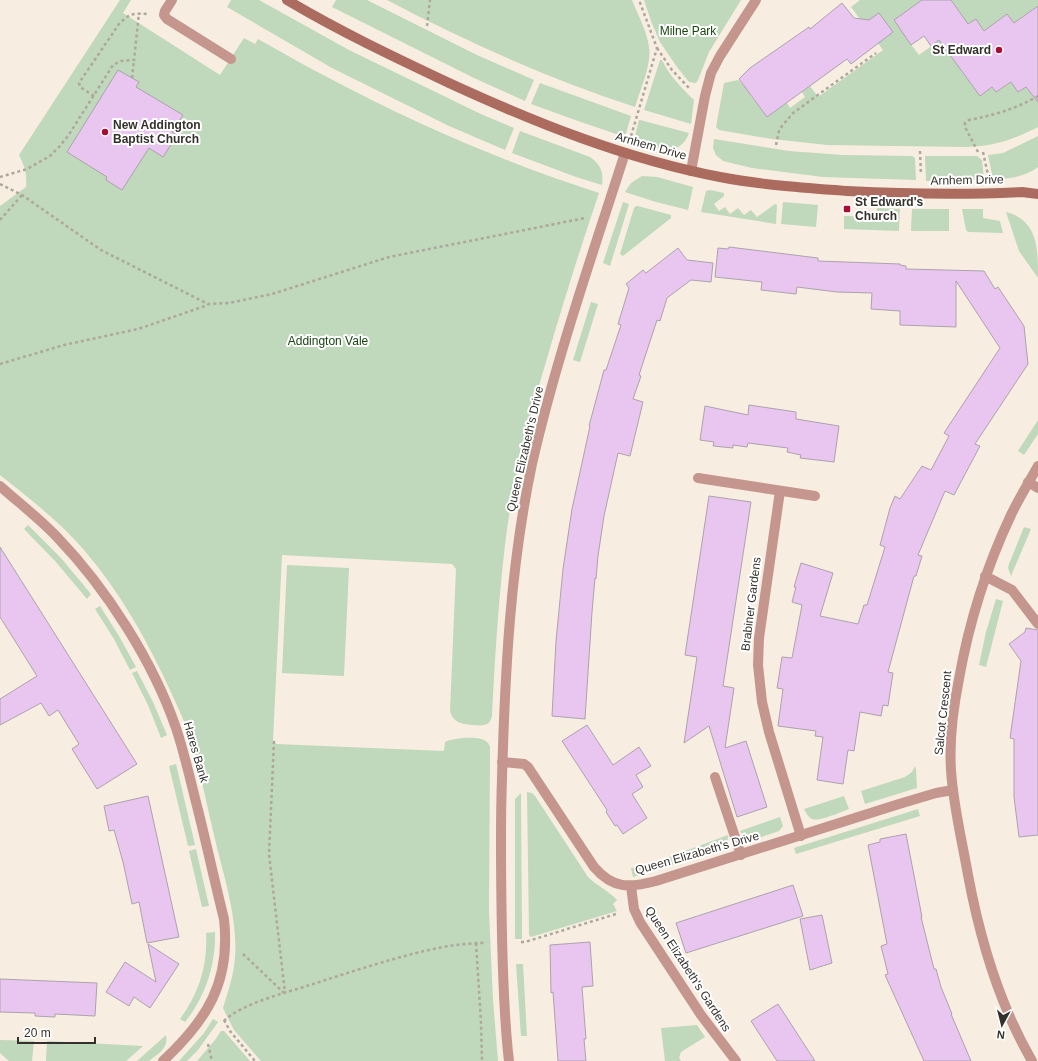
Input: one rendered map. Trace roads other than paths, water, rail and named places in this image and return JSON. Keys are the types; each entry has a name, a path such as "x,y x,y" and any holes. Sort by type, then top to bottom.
{"street":[{"path":"172,0 165,11 164,15 166,19 231,59"},
{"name":"Arnhem Drive","path":"287,0 378,49 519,114 625,153 691,171 791,187 921,194 1022,192 1038,194"},
{"path":"691,171 705,96 711,73 715,64 756,0"},
{"name":"Queen Elizabeth's Drive","path":"510,1061 505,1013 500,845 506,680 512,596 518,541 527,491 549,398 625,153"},
{"name":"Salcot Crescent","path":"1032,1061 1019,1037 1005,1005 986,950 976,913 953,790 950,750 954,707 968,631 985,576 1011,515 1038,466"},
{"path":"698,478 815,496"},
{"path":"1028,482 1038,488"},
{"name":"Hares Bank","path":"0,486 37,517 57,537 110,602 128,631 165,700 183,749 224,919 226,946 222,972 208,1010 189,1035 163,1061"},
{"name":"Brabiner Gardens","path":"780,491 759,638 758,665 762,702 768,732 801,836"},
{"path":"985,576 1012,590 1038,624"},
{"name":"Queen Elizabeth's Drive","path":"502,762 524,764 601,875 610,882 631,886 656,881 922,797 953,790"},
{"path":"715,777 741,855"},
{"name":"Queen Elizabeth's Gardens","path":"631,886 634,909 640,922 701,1015 736,1061"}],"place":[{"name":"St Edward","path":"999,50"},
{"name":"New Addington Baptist Church","path":"105,132"},
{"name":"St Edward's Church","path":"847,209"}],"park label":[{"name":"Milne Park","path":"688,31"},
{"name":"Addington Vale","path":"328,341"}]}
